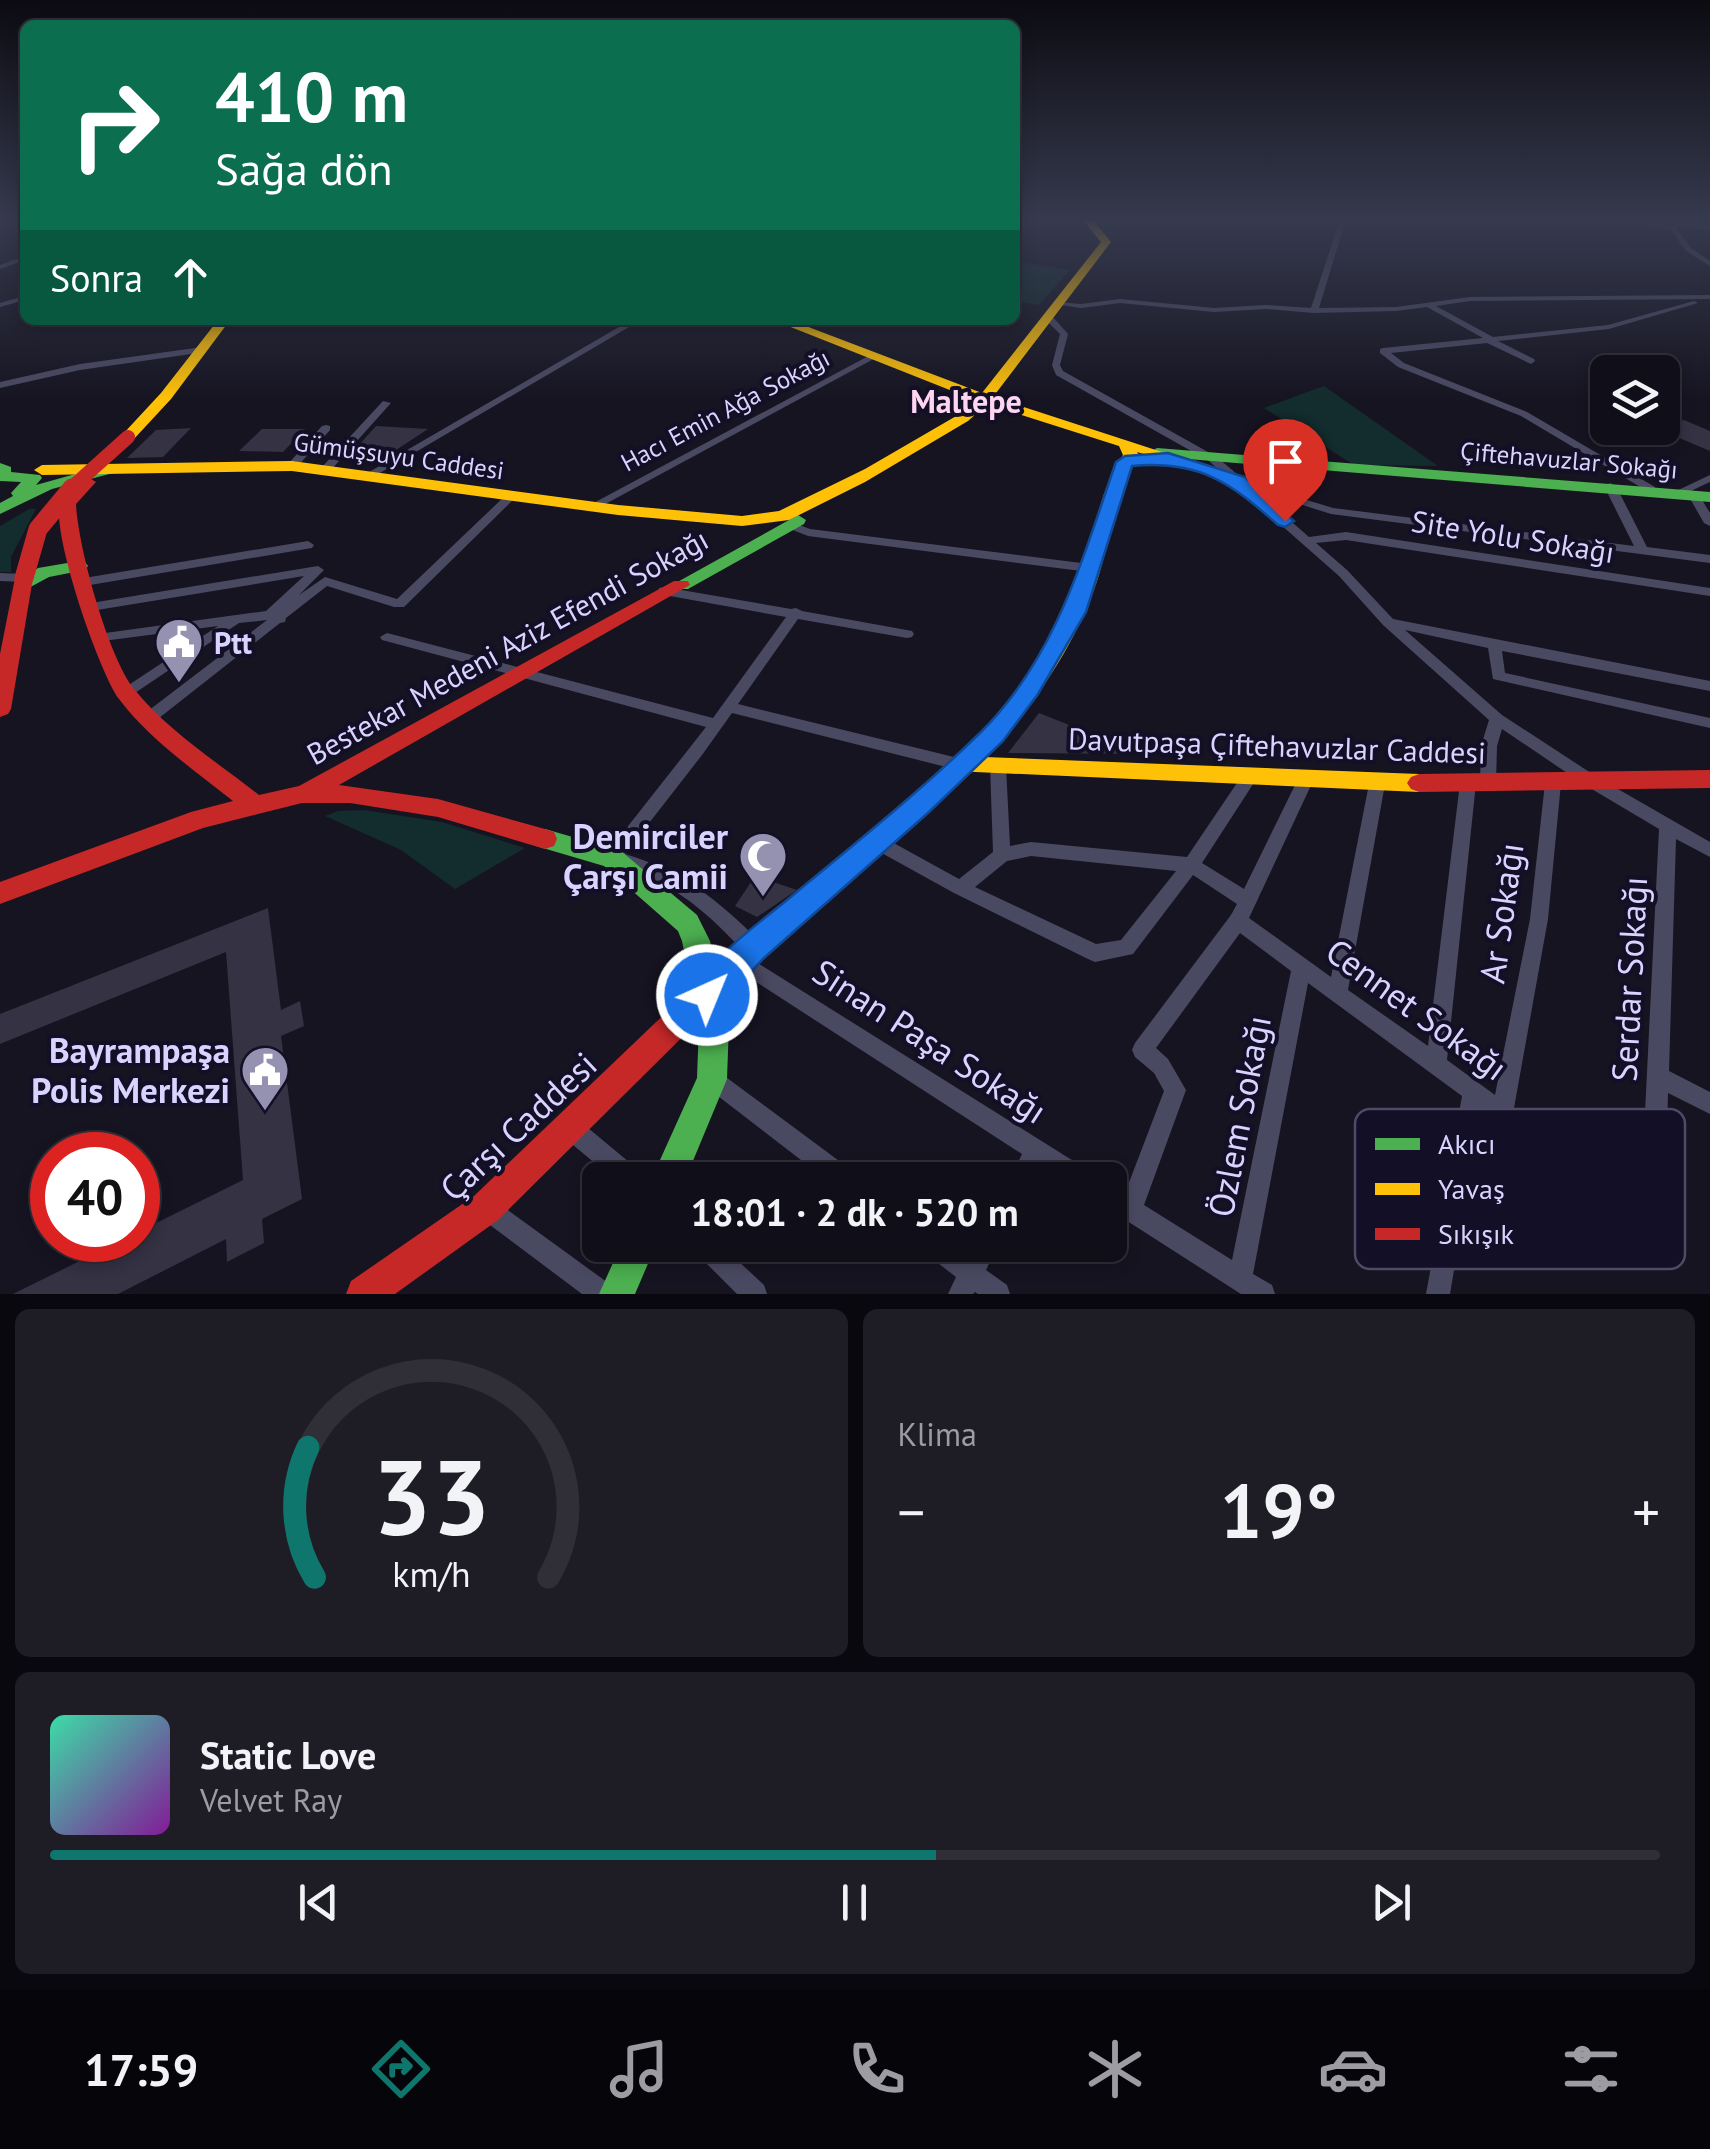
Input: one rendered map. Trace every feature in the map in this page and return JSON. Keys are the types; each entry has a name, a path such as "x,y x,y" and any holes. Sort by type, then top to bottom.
{"main road":[{"path":"680,517 773,519 871,472 964,418 984,399 1077,279"},
{"path":"1,698 5,650 34,524 55,500 113,455 174,386 220,325"},
{"path":"794,325 879,353"},
{"path":"803,325 879,353"},
{"name":"Çiftehavuzlar Sokağı","path":"879,353 1126,454 1694,495"},
{"path":"4,510 38,498 128,437"},
{"name":"Çarşı Caddesi","path":"364,1294 486,1208 747,954 994,734 1030,688 1075,612 1126,454"},
{"name":"Gümüşsuyu Caddesi","path":"111,469 326,468 680,517"},
{"path":"4,510 57,482 111,469"},
{"path":"1,471 111,469"},
{"path":"111,469 74,492 68,505 91,607 126,694 252,804"},
{"path":"1,471 34,478 4,510"},
{"name":"Bestekar Medeni Aziz Efendi Sokağı","path":"302,794 524,675 664,591 790,525 789,520 802,511 871,472"},
{"path":"680,517 740,532 746,538 740,550"},
{"path":"23,582 44,572 81,574"},
{"name":"Davutpaşa Çiftehavuzlar Caddesi","path":"962,765 1377,784 1710,779"},
{"path":"0,893 252,804 302,794 350,794 438,808 612,858 688,923 696,941 714,1024 712,1079 676,1162"},
{"path":"617,1294 631,1262"}],"street":[{"path":"1314,311 1324,279"},
{"path":"1652,489 1524,414 1401,365 1383,351 1609,327 1698,302 1689,298"},
{"path":"1710,298 1470,299 1314,311 1266,307 1224,311 1120,301 1053,310 1064,334 1056,365 1059,373 1238,480 1331,511 1710,559"},
{"path":"1428,304 1531,361"},
{"path":"369,475 628,325"},
{"path":"0,384 80,366 202,350"},
{"name":"Hacı Emin Ağa Sokağı","path":"594,506 879,353"},
{"path":"326,468 386,402"},
{"path":"292,466 326,428"},
{"path":"1710,478 1694,495 1710,523"},
{"path":"1238,480 1497,720 1591,781 1710,850"},
{"path":"1610,486 1642,548"},
{"path":"149,718 325,581 399,604 512,496"},
{"path":"790,525 825,534 1088,568"},
{"name":"Site Yolu Sokağı","path":"1308,541 1346,536 1710,592"},
{"path":"81,574 308,545"},
{"path":"91,607 318,570 275,617 104,637"},
{"path":"0,577 23,582"},
{"path":"664,591 907,634"},
{"path":"612,858 717,724 796,612"},
{"path":"126,694 236,619"},
{"path":"1387,621 1710,686"},
{"path":"387,637 717,724"},
{"path":"1495,645 1498,676 1710,723"},
{"path":"728,708 962,765"},
{"path":"1436,1065 1478,783 1497,720"},
{"path":"998,766 1002,855"},
{"path":"874,841 960,888 1095,953 1126,948 1192,865 1249,778"},
{"path":"1127,1190 1176,1090 1161,1066 1142,1050 1243,911 1304,780"},
{"name":"Ar Sokağı","path":"1502,1109 1539,919 1554,783"},
{"path":"1338,993 1377,784"},
{"name":"Serdar Sokağı","path":"1656,1109 1668,825"},
{"path":"960,888 1002,855 1030,849 1192,865"},
{"name":"Sinan Paşa Sokağı","path":"612,858 678,880 724,917 747,954 1055,1162"},
{"name":"Cennet Sokağı","path":"1192,865 1302,966 1499,1109"},
{"name":"Özlem Sokağı","path":"1240,1280 1302,966"},
{"path":"1657,1076 1710,1104"},
{"path":"712,1079 822,1162"},
{"path":"1471,1109 1474,1091"},
{"path":"567,1126 611,1162"},
{"path":"1030,1162 1036,1150"},
{"path":"486,1208 602,1294"},
{"path":"1127,1208 1263,1294"},
{"path":"722,1262 755,1294"},
{"path":"947,1262 965,1284 998,1294"},
{"path":"1438,1294 1442,1269"}],"green space":[{"path":"1020,279 1062,279 1039,305 1020,302"},
{"path":"1324,386 1438,466 1354,465 1264,408"},
{"path":"36,509 11,557 11,572 0,572 0,526"},
{"path":"364,810 442,822 525,848 455,889 401,850 325,816"}],"building":[{"path":"1680,421 1710,431 1710,451 1680,438"},
{"path":"376,426 428,429 381,460 348,457"},
{"path":"191,428 163,457 127,458 156,430"},
{"path":"262,429 305,429 283,452 239,451"},
{"path":"1039,713 1142,754 1008,753"},
{"name":"Demirciler Çarşı Camii","path":"755,876 797,890 757,917 735,906"},
{"name":"Bayrampaşa Polis Merkezi","path":"268,908 281,1010 300,1001 304,1026 281,1036 302,1199 262,1219 264,1243 227,1262 226,1239 118,1294 13,1294 78,1262 160,1262 160,1221 243,1180 226,952 0,1044 0,1014"}],"traffic: fast":[{"path":"1157,453 1710,497"},
{"path":"0,468 5,470"},
{"path":"0,509 46,486 111,469"},
{"path":"0,476 34,478 19,493"},
{"path":"681,585 798,520"},
{"path":"23,585 44,572 79,566"},
{"path":"545,839 612,858 688,923 696,941 714,1024 712,1079 676,1162"},
{"path":"617,1294 631,1262"}],"traffic: slow":[{"path":"859,479 963,418 984,399 1077,279"},
{"path":"128,437 166,396 220,325"},
{"path":"792,325 1020,412 1157,453"},
{"path":"965,762 1026,693 1074,615 1118,475 1131,455 1126,446"},
{"path":"42,470 292,466 618,510 742,521 783,516 871,472"},
{"path":"962,765 1419,783"}],"traffic: jam":[{"path":"24,578 29,550 48,511 128,437"},
{"path":"88,482 69,500 68,519 89,601 118,680 155,724 253,804"},
{"path":"0,709 24,578"},
{"path":"308,791 681,585"},
{"path":"364,1294 486,1208 753,948 965,762"},
{"path":"1419,783 1710,779"},
{"path":"0,893 200,819 302,794 350,794 438,808 545,839"}],"place":[{"name":"Ptt","path":"179,684"},
{"name":"Demirciler Çarşı Camii","path":"763,898"},
{"name":"Bayrampaşa Polis Merkezi","path":"265,1112"}],"district":[{"name":"Maltepe","path":"966,401"}],"route":[{"path":"707,995 821,886 919,805 994,734 1030,688 1075,612 1125,462 1168,458 1196,464 1238,480 1285,521"}]}
